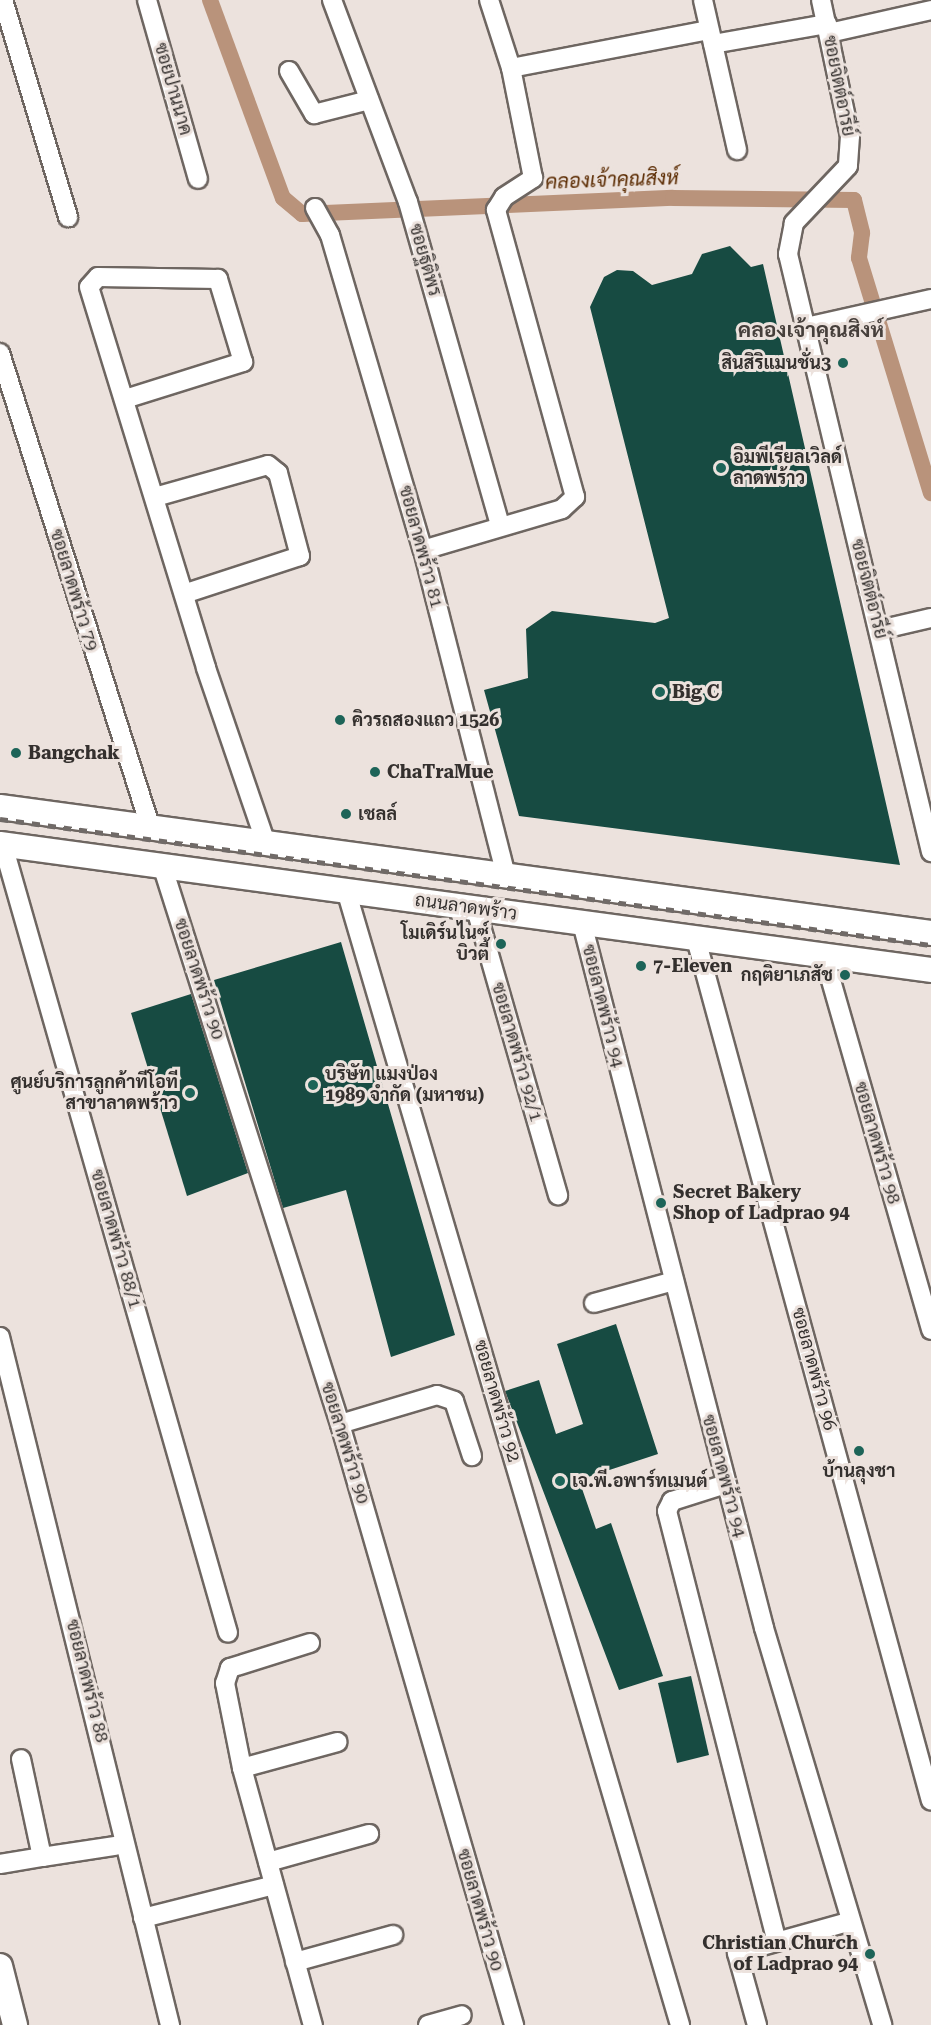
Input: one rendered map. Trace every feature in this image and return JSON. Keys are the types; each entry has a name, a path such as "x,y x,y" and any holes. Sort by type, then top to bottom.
{"main road":[{"name":"ถนนลาดพร้าว","path":"0,807 931,933"},
{"name":"ถนนลาดพร้าว","path":"2,845 931,970"},
{"path":"0,1966 15,2025"}],"street":[{"path":"3,0 52,170 68,217"},
{"name":"ซอยปานนาค","path":"147,0 198,179"},
{"name":"ซอยฐิติพร","path":"332,0 410,209 500,526"},
{"path":"423,550 562,509 575,497 500,204 533,178 511,68 489,0"},
{"path":"703,0 738,150"},
{"name":"ซอยจิตต์อารีย์","path":"821,0 850,136 848,166 794,223 788,242 806,327 931,852"},
{"path":"511,68 711,37 828,28 931,10"},
{"path":"289,71 314,114 369,100"},
{"name":"ซอยลาดพร้าว 81","path":"319,215 423,550 506,876"},
{"path":"125,399 243,362 221,286 214,276 98,277 89,287 184,594 266,843"},
{"path":"806,327 931,299"},
{"name":"ซอยลาดพร้าว 79","path":"0,354 150,827"},
{"path":"155,497 268,465 278,472 300,556 184,594"},
{"path":"879,630 931,618"},
{"name":"ซอยลาดพร้าว 88/1","path":"2,845 228,1633"},
{"name":"ซอยลาดพร้าว 90","path":"162,865 340,1424 514,2025"},
{"name":"ซอยลาดพร้าว 92","path":"346,890 682,2022"},
{"name":"ซอยลาดพร้าว 92/1","path":"476,909 558,1195"},
{"name":"ซอยลาดพร้าว 94","path":"582,923 726,1484 848,1922 882,2025"},
{"name":"ซอยลาดพร้าว 96","path":"696,939 931,1800"},
{"name":"ซอยลาดพร้าว 98","path":"824,956 931,1330"},
{"path":"594,1303 674,1281"},
{"name":"ซอยลาดพร้าว 88","path":"0,1337 170,2025"},
{"path":"340,1424 437,1395 454,1401 472,1456"},
{"path":"726,1484 672,1501 667,1511 776,1940"},
{"path":"310,1642 230,1668 225,1683 242,1768 313,2025"},
{"path":"242,1768 338,1742"},
{"path":"21,1759 42,1857"},
{"path":"268,1862 369,1834"},
{"path":"0,1864 115,1846"},
{"path":"143,1918 274,1885"},
{"path":"757,2025 735,1957 741,1950 848,1922"},
{"path":"295,1962 393,1935"},
{"path":"428,2025 462,2015"}],"building":[{"name":"อิมพีเรียลเวิลด์ ลาดพร้าว","path":"730,246 751,267 763,264 900,865 519,816 484,690 528,678 526,629 552,611 655,623 669,618 590,307 604,277 617,270 633,271 652,285 692,274 702,254"},
{"name":"บริษัท แมงป่อง 1989 จำกัด (มหาชน)","path":"341,942 455,1335 391,1357 346,1190 283,1208 214,980"},
{"name":"ศูนย์บริการลูกค้าทีโอที สาขาลาดพร้าว","path":"191,994 248,1173 187,1196 131,1013"},
{"path":"616,1324 658,1454 579,1480 596,1529 611,1523 663,1676 619,1690 505,1391 539,1380 556,1434 583,1424 557,1344"},
{"path":"691,1676 709,1755 677,1763 658,1683"}],"waterway":[{"name":"คลองเจ้าคุณสิงห์","path":"210,0 283,198 302,214 673,198 854,200 862,233 859,258 931,493"}],"railway":[{"path":"0,819 931,945"}],"place":[{"name":"สินสิริแมนชั่น3","path":"843,363"},
{"name":"อิมพีเรียลเวิลด์ ลาดพร้าว","path":"721,468"},
{"name":"Big C","path":"660,692"},
{"name":"คิวรถสองแถว 1526","path":"340,720"},
{"name":"Bangchak","path":"16,753"},
{"name":"ChaTraMue","path":"375,772"},
{"name":"เชลล์","path":"346,814"},
{"name":"โมเดิร์นไนซ์ บิวตี้","path":"501,944"},
{"name":"7-Eleven","path":"641,966"},
{"name":"กฤติยาเภสัช","path":"845,975"},
{"name":"บริษัท แมงป่อง 1989 จำกัด (มหาชน)","path":"313,1085"},
{"name":"ศูนย์บริการลูกค้าทีโอที สาขาลาดพร้าว","path":"190,1093"},
{"name":"Secret Bakery Shop of Ladprao 94","path":"661,1203"},
{"name":"บ้านลุงชา","path":"859,1451"},
{"name":"เจ.พี.อพาร์ทเมนต์","path":"560,1481"},
{"name":"Christian Church of Ladprao 94","path":"870,1954"}],"district":[{"name":"คลองเจ้าคุณสิงห์","path":"811,330"}]}
